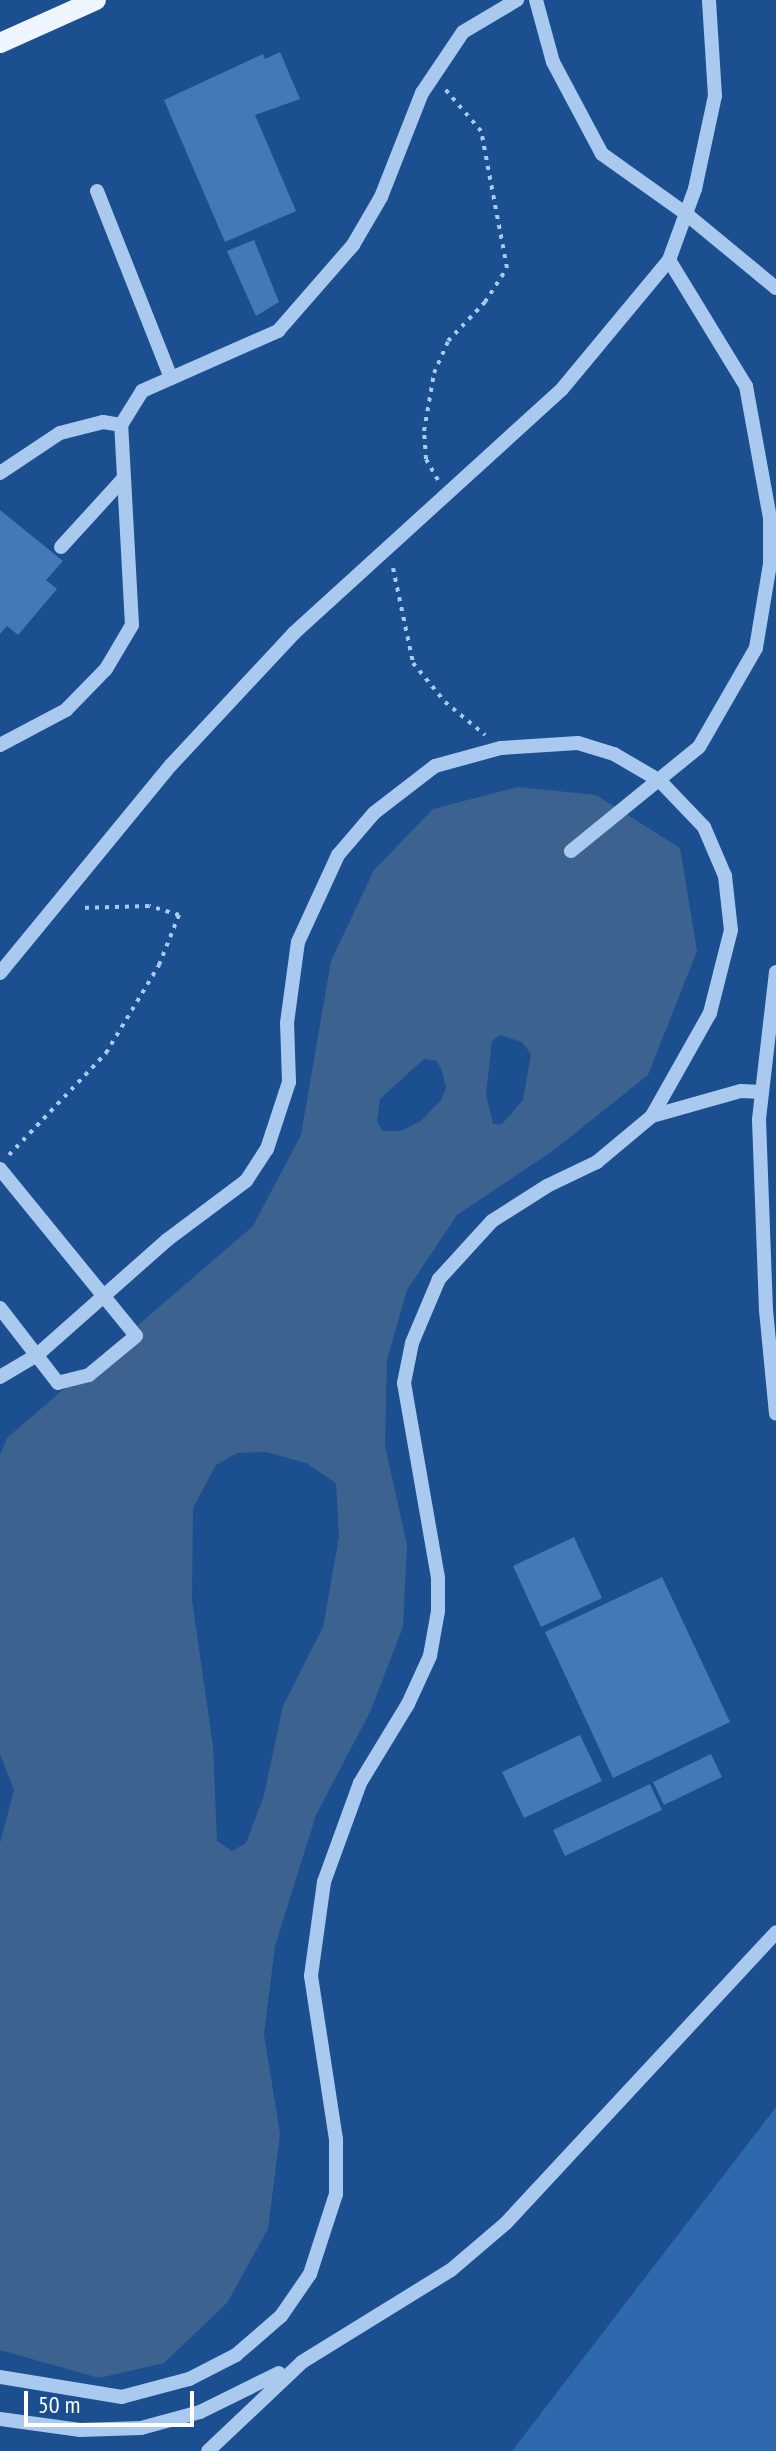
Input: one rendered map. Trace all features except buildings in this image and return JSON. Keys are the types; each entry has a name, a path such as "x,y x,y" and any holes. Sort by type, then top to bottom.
{"main road":[{"path":"0,43 96,0"}],"lane":[{"path":"0,745 66,710 106,669 132,625 121,425 142,391 244,350 278,331 353,245 381,197 433,75 463,32 517,0"},
{"path":"536,0 553,62 602,154 685,213 776,288"},
{"path":"0,973 171,765 294,633 562,389 669,260 685,213 715,96 709,0"},
{"path":"97,191 171,378"},
{"path":"571,851 699,747 756,648 770,564 770,518 746,386 669,260"},
{"path":"0,473 60,433 103,422 121,425"},
{"path":"61,547 123,479"},
{"path":"0,1377 37,1355 167,1240 246,1181 267,1149 289,1082 287,1023 298,942 338,855 374,813 435,766 501,748 578,743 614,754 660,781 704,827 725,876 731,930 710,1013 652,1116 597,1162 547,1186 492,1221 439,1279 412,1343 404,1383 438,1578 438,1611 430,1656 408,1704 360,1783 324,1882 311,1976 336,2139 336,2194 310,2274 281,2316 236,2355 189,2379 122,2397 0,2377"},
{"path":"776,972 762,1092 766,1310 776,1414"},
{"path":"652,1116 741,1091 762,1092"},
{"path":"0,1169 136,1336 107,1361 67,1384 58,1383 0,1308"},
{"path":"0,2419 80,2430 141,2428 200,2412 302,2362 451,2270 506,2223 776,1932"},
{"path":"208,2451 302,2362"}],"path":[{"path":"433,75 481,131 507,268 485,302 448,341 434,373 426,459 445,494"},
{"path":"392,542 394,592 413,663 445,702 501,748"},
{"path":"0,1163 106,1053 159,965 179,915 149,906 52,910"}],"shaded area":[{"path":"518,787 596,795 680,848 697,951 648,1075 554,1150 457,1215 407,1290 387,1360 385,1446 407,1545 403,1627 370,1712 316,1815 275,1946 264,2034 280,2134 268,2229 227,2303 164,2363 99,2378 0,2350 0,1843 14,1790 0,1754 0,1455 7,1438 253,1226 301,1135 331,961 374,870 433,809","holes":["500,1035 522,1042 531,1054 523,1100 502,1124 493,1124 486,1094 492,1041","424,1059 437,1061 446,1088 441,1100 421,1121 401,1131 383,1131 377,1122 380,1099","266,1452 306,1463 336,1483 339,1537 323,1627 283,1706 264,1795 246,1843 232,1851 217,1841 213,1746 192,1600 193,1508 216,1465 237,1453"]},
{"path":"776,2107 776,2451 512,2451"}]}
